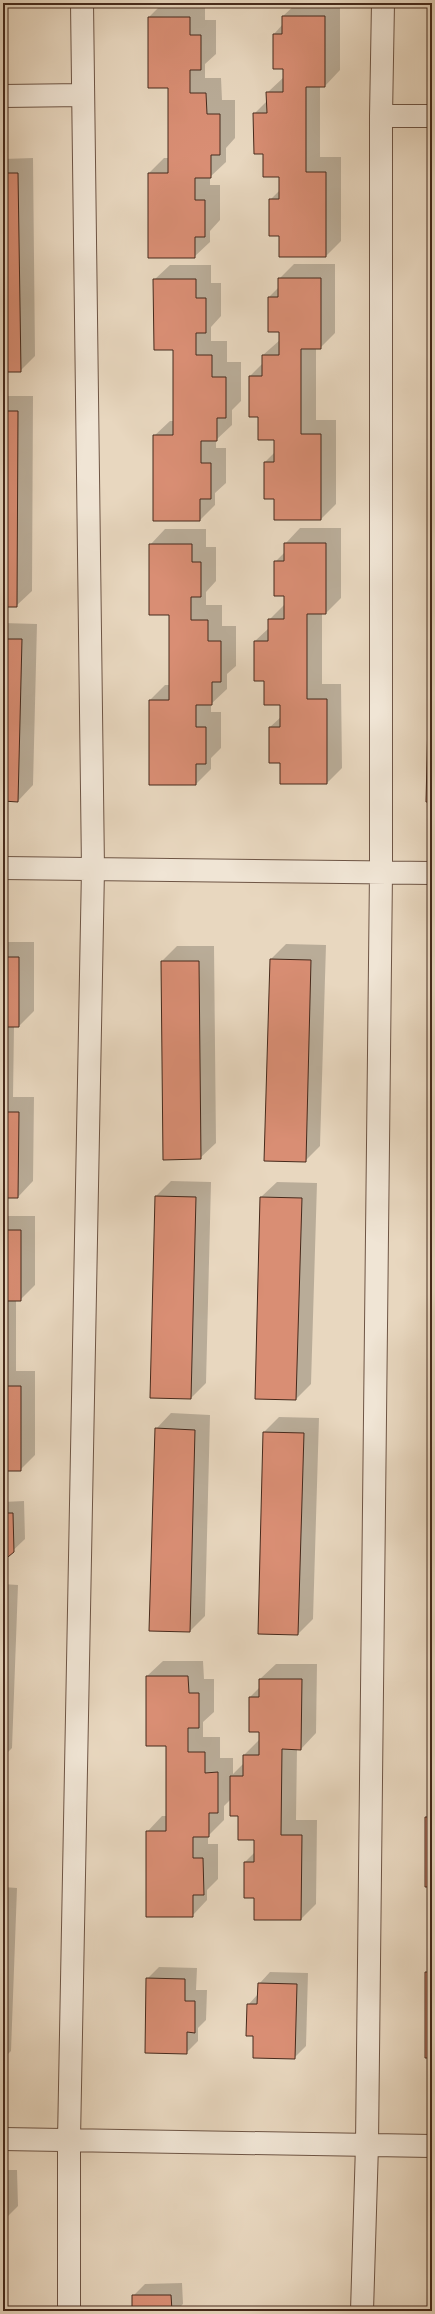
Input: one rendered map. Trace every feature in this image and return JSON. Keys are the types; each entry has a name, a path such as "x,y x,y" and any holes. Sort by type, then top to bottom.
{"street":[{"path":"69,2311 69,2140 93,869 82,3"},
{"path":"362,2311 367,2145 381,872 381,116 383,3"},
{"path":"3,96 84,95"},
{"path":"381,116 432,116"},
{"path":"3,868 432,873"},
{"path":"3,2139 432,2146"}],"building":[{"path":"282,16 325,16 325,87 306,87 306,172 326,172 326,257 279,257 279,236 269,236 269,199 279,199 279,177 263,177 263,154 254,154 253,113 267,113 266,92 283,92 283,69 273,69 273,34 282,34"},
{"path":"148,17 190,17 190,35 201,35 201,70 190,70 190,93 206,93 207,114 220,114 220,155 211,155 211,178 195,178 195,200 205,200 205,237 195,237 195,258 148,258 148,173 168,173 168,88 148,88"},
{"path":"3,173 18,173 21,372 3,372"},
{"path":"278,278 321,278 321,349 301,349 301,434 321,434 321,520 274,520 274,499 264,499 264,462 274,462 274,440 258,440 258,417 249,417 249,376 262,376 262,355 279,355 279,332 268,332 268,297 278,297"},
{"path":"153,279 196,279 196,298 206,298 206,333 196,333 196,355 212,355 212,377 226,377 226,418 217,418 217,441 201,441 201,463 211,463 211,499 200,499 200,521 153,521 153,435 173,435 173,350 154,350"},
{"path":"3,411 18,411 17,607 3,607"},
{"path":"284,543 326,543 326,614 307,614 307,699 327,699 327,784 280,784 280,763 269,763 269,727 280,727 280,705 264,705 264,681 254,681 254,641 268,641 268,619 284,619 284,596 274,596 274,561 284,561"},
{"path":"149,544 192,544 192,562 201,562 201,597 191,597 191,620 208,620 208,641 221,641 221,682 212,682 212,705 196,705 196,727 206,727 206,764 196,764 196,785 149,785 149,700 169,700 169,615 149,615"},
{"path":"431,596 432,802 426,802"},
{"path":"3,639 22,639 18,802 3,801"},
{"path":"3,957 19,957 19,1027 3,1027"},
{"path":"270,959 311,960 306,1162 264,1161"},
{"path":"161,961 199,961 201,1159 163,1160"},
{"path":"429,964 432,964 432,1035 429,1035"},
{"path":"3,1112 19,1112 18,1198 3,1198"},
{"path":"429,1120 432,1120 432,1205 429,1205"},
{"path":"155,1196 196,1197 191,1399 150,1398"},
{"path":"260,1197 302,1198 296,1400 255,1399"},
{"path":"3,1230 21,1230 21,1301 3,1301"},
{"path":"3,1386 21,1386 21,1471 3,1471"},
{"path":"155,1428 195,1430 190,1632 149,1631"},
{"path":"263,1432 304,1433 298,1635 258,1634"},
{"path":"3,1513 13,1513 14,1552 3,1561"},
{"path":"146,1676 188,1676 189,1693 199,1693 199,1728 188,1728 188,1752 205,1752 205,1773 218,1772 218,1813 209,1813 209,1837 193,1837 193,1858 203,1858 204,1895 193,1895 193,1917 146,1917 146,1831 166,1831 166,1746 146,1746"},
{"path":"259,1679 302,1679 301,1750 282,1749 281,1835 302,1835 301,1920 254,1920 254,1898 244,1898 244,1862 254,1862 254,1840 238,1840 238,1816 230,1816 230,1776 243,1776 243,1755 259,1755 259,1732 249,1732 249,1697 259,1697"},
{"path":"425,1817 432,1817 432,1887 425,1887"},
{"path":"425,1972 432,1972 432,2058 425,2058"},
{"path":"146,1978 185,1979 185,2001 195,2001 195,2033 187,2032 187,2054 145,2053"},
{"path":"258,1983 297,1984 295,2059 253,2058 253,2036 246,2036 247,2004 257,2004"},
{"path":"3,2181 5,2181 6,2219 3,2219"},
{"path":"132,2295 171,2295 172,2311 132,2311"}]}
